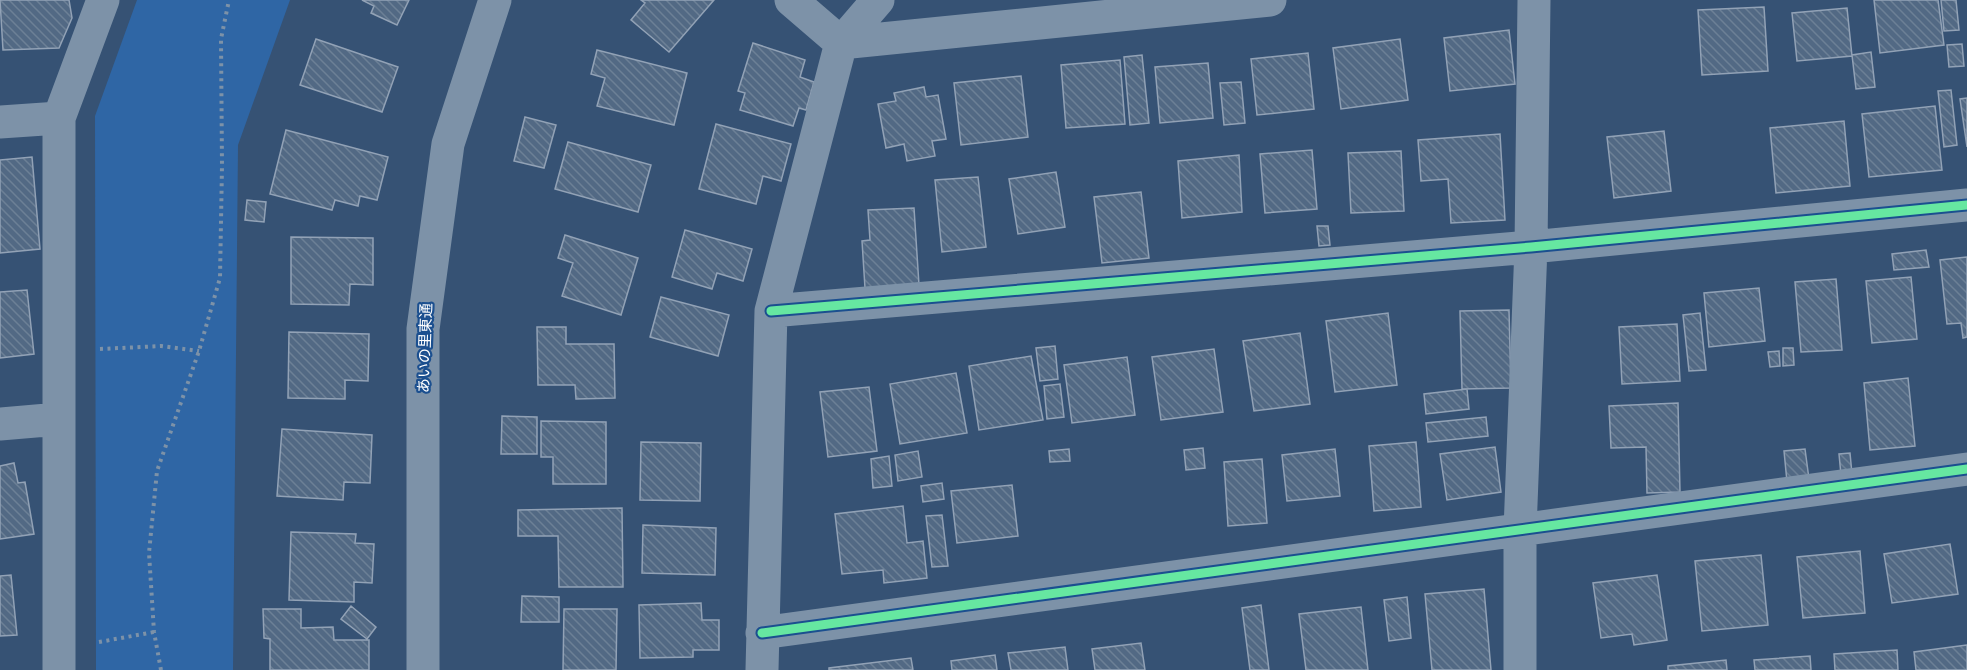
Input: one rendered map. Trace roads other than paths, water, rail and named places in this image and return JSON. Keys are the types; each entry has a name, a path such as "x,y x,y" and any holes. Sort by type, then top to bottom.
{"street":[{"path":"59,670 59,118 103,0"},
{"name":"あいの里東通","path":"423,670 423,328 448,144 495,0"},
{"path":"791,0 841,43 1270,0"},
{"path":"762,670 771,311 841,43 878,0"},
{"path":"1520,670 1520,530 1531,247 1534,0"},
{"path":"0,122 59,118"},
{"path":"771,311 1531,247 1967,205"},
{"path":"0,424 59,419"},
{"path":"762,633 1967,469"}]}
